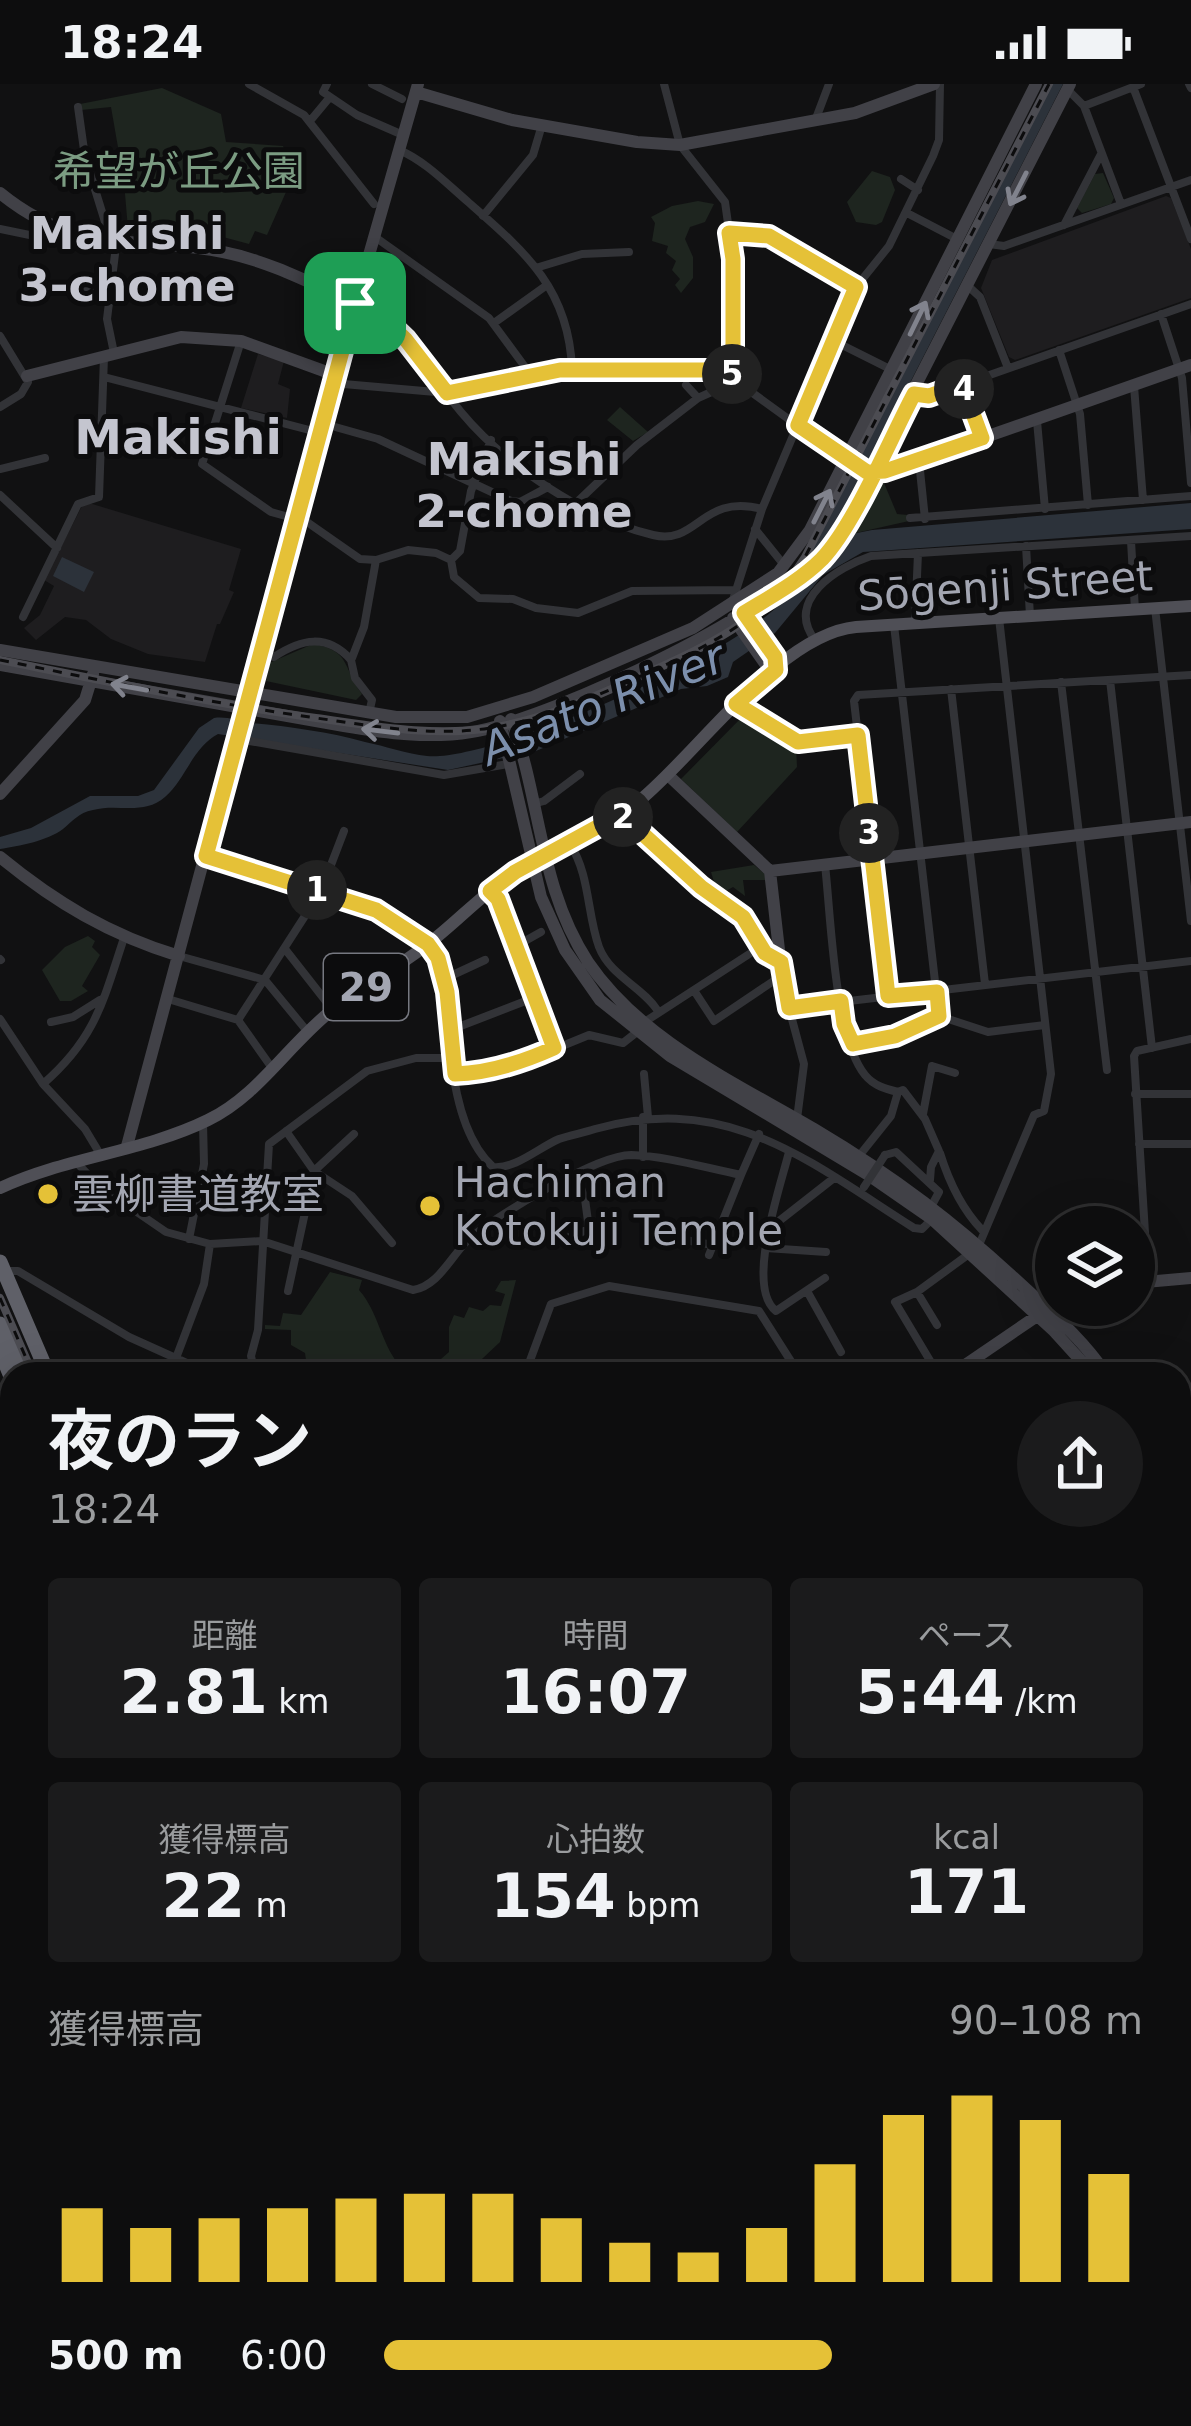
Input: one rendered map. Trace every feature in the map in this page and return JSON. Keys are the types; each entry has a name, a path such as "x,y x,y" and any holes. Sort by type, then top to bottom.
{"highway":[{"path":"1,1273 34,1362"},
{"path":"1,1273 42,1362"},
{"path":"0,1324 17,1362"}],"main road":[{"name":"Sōgenji Street","path":"0,1188 203,1123 244,1097 332,1010 428,944 490,891 621,814 668,775 736,704 815,640 846,628 1191,607"}],"street":[{"path":"249,84 310,122 374,204"},
{"path":"327,84 323,92 401,142 539,267 568,322 572,369"},
{"path":"372,84 402,99"},
{"path":"664,84 680,145 722,194 733,259 735,377"},
{"path":"815,121 829,84"},
{"path":"128,1146 258,653 417,88 480,112 637,142 680,145 868,109 937,84 939,140 890,246 856,287 754,529 739,614 761,648 775,657 776,670"},
{"path":"0,665 248,692 443,720 503,708 739,614 785,566 849,462 1036,84"},
{"path":"1084,106 1137,86 1191,239"},
{"path":"0,650 242,716 410,734 507,730 658,659 818,564 848,520 1069,87 1084,106 1121,204"},
{"path":"310,122 332,98"},
{"path":"23,617 78,504 99,497 107,319 116,265 85,157 78,107"},
{"path":"483,216 521,172 542,125"},
{"path":"1064,225 1102,153"},
{"path":"901,179 918,190"},
{"path":"989,244 1004,246 1191,180"},
{"path":"0,193 56,229 113,243 201,249 248,258 357,298 406,340 491,440 548,487 604,520 666,537 683,534 704,516 730,504 762,509"},
{"path":"907,214 957,239"},
{"path":"0,229 49,239 56,229"},
{"path":"729,233 769,236 856,287"},
{"path":"374,236 494,323 531,374"},
{"path":"539,267 582,254 629,252"},
{"path":"494,323 547,285"},
{"path":"968,286 980,297 1008,368"},
{"path":"48,290 112,292"},
{"path":"914,394 929,396 1191,304"},
{"path":"1161,314 1186,367 1191,483"},
{"path":"0,336 27,376 26,389 0,407"},
{"path":"27,376 181,337 241,341 334,379 447,393 572,369 711,370 735,377 870,473 919,461 1186,367"},
{"path":"241,341 202,464 271,512 307,522 360,559 376,560 408,550 451,560"},
{"path":"835,341 892,370"},
{"path":"1059,350 1079,404 1088,505"},
{"path":"104,376 378,439 516,502 548,487"},
{"path":"574,505 637,445 698,398 735,377"},
{"path":"962,384 982,438"},
{"path":"686,385 698,398"},
{"path":"1134,385 1143,500"},
{"path":"1037,419 1045,509"},
{"path":"451,560 460,551 473,486 491,440"},
{"path":"0,470 45,458"},
{"path":"919,461 925,519"},
{"path":"0,495 57,548"},
{"path":"910,518 1191,496"},
{"path":"754,529 785,566"},
{"path":"815,640 807,628 808,605 824,581 864,558 1191,536"},
{"path":"1131,541 1135,610"},
{"path":"1026,546 1030,616"},
{"path":"915,623 918,553"},
{"path":"369,713 372,700 355,678 351,660 364,627 376,560"},
{"path":"451,560 454,577 479,598 513,599 571,613 585,612 632,591 739,614"},
{"path":"1155,608 1186,822 1191,921"},
{"path":"931,1362 895,1302 917,1292 975,1249 1034,1115 1044,1111 1051,1074 999,618"},
{"path":"893,625 939,1016"},
{"path":"258,653 274,657 309,640 333,644 351,660"},
{"path":"0,794 85,700 93,674"},
{"path":"888,996 854,700 858,695 1191,675"},
{"path":"1110,680 1152,1048"},
{"path":"1061,682 1107,1070"},
{"path":"951,689 985,985"},
{"path":"736,704 798,742 858,735"},
{"path":"503,708 538,860 577,944 640,1028 670,1056 932,1212"},
{"path":"237,738 444,775 512,761"},
{"path":"512,761 532,804 538,860"},
{"path":"532,804 544,801 580,774"},
{"path":"668,775 770,871 781,969 804,1064 797,1119"},
{"path":"621,814 701,887 743,917 760,947 781,969"},
{"path":"770,871 1186,822"},
{"path":"238,1020 320,891 344,831"},
{"path":"570,844 584,879 599,947 627,983 658,1011"},
{"path":"206,856 376,910 428,944 438,958 443,979 453,1029 451,1058 474,1145 497,1168 560,1139 646,1117 710,1120 759,1134 862,1190 914,1228 922,1229 939,1192 931,1180 893,1151 884,1155 862,1190"},
{"path":"0,857 81,917 124,938 265,980 307,1031"},
{"path":"825,865 844,1024 864,1074 877,1085 903,1090 922,1115 960,1201 982,1229 987,1227"},
{"path":"490,891 554,1048"},
{"path":"516,946 542,932"},
{"path":"51,1022 73,1017 100,1000 124,938"},
{"path":"455,1074 528,1060 596,1034 623,1043 658,1011 760,947"},
{"path":"285,949 332,1010"},
{"path":"443,979 485,960"},
{"path":"789,1008 1191,961"},
{"path":"695,992 714,1021 781,969"},
{"path":"453,1029 536,997"},
{"path":"168,999 238,1020 272,1067"},
{"path":"43,1084 73,1058 104,1002 100,1000"},
{"path":"853,1044 895,1036 939,1016 988,1033 1045,1025"},
{"path":"0,1019 43,1084 100,1154"},
{"path":"640,1028 859,1156 1035,1300"},
{"path":"1140,1206 1134,1056 1137,1051 1191,1040"},
{"path":"252,1362 258,1330 266,1149 367,1071 416,1058 451,1058"},
{"path":"922,1115 932,1066 955,1073"},
{"path":"643,1157 644,1074"},
{"path":"859,1156 891,1116 898,1092"},
{"path":"1135,1094 1191,1094"},
{"path":"188,1239 204,1164 203,1123"},
{"path":"286,1130 314,1171 352,1196 392,1244"},
{"path":"288,1291 314,1171 354,1134"},
{"path":"656,1235 711,1250 759,1134"},
{"path":"1139,1144 1191,1144"},
{"path":"931,1180 939,1151"},
{"path":"789,1152 762,1266 764,1297 771,1309 781,1309 825,1277"},
{"path":"75,1161 154,1228 210,1244 262,1241 419,1290 487,1225 610,1158 643,1157 741,1175"},
{"path":"554,1244 589,1229 576,1174"},
{"path":"771,1227 834,1178"},
{"path":"176,1360 204,1285 210,1244"},
{"path":"766,1248 826,1252"},
{"path":"1,1273 18,1270 181,1362"},
{"path":"1155,1281 1191,1278"},
{"path":"529,1362 551,1304 609,1286 759,1311 791,1362"},
{"path":"808,1291 842,1352"},
{"path":"917,1292 938,1324"},
{"path":"972,1362 1035,1318"},
{"path":"1058,1326 1084,1362"},
{"path":"1062,1326 1095,1362"}],"shaded area":[{"path":"1050,84 1063,84 835,529 842,536 1191,503 1191,529 863,552 823,575 775,633 733,662 728,677 681,689 536,751 448,770 218,734 157,803 88,811 49,837 0,849 0,837 31,828 90,796 138,796 154,790 199,728 214,718 322,732 419,755 459,753 504,742 616,699 723,645 763,619 787,596"},
{"path":"1171,198 1191,249 1191,298 1015,360 1009,357 981,288 992,260"},
{"path":"258,354 284,361 278,384 290,389 287,418 241,408"},
{"path":"89,503 241,549 229,590 234,592 205,662 148,654 111,639 86,620 65,617 36,640 24,628 40,615 54,586 44,580 82,506"},
{"path":"62,557 94,572 84,592 53,576"}],"green space":[{"name":"希望が丘公園","path":"162,88 221,114 226,142 283,146 294,174 267,235 255,231 249,244 197,230 128,229 124,182 97,185 95,180 123,176 111,107 81,110 80,104"},
{"path":"872,171 890,177 895,190 882,222 876,225 856,222 847,202"},
{"path":"1103,173 1114,198 1111,204 1082,213 1077,208 1095,174"},
{"path":"698,201 714,204 705,222 690,227 685,239 693,257 693,278 681,293 675,285 680,279 672,270 676,261 666,253 668,246 652,241 655,223 651,217 672,206"},
{"path":"620,407 648,432 633,441 607,420"},
{"path":"884,483 897,514 908,515 909,521 851,534 871,495"},
{"path":"313,644 340,656 362,694 356,700 266,681 269,663"},
{"path":"745,714 796,745 797,767 737,832 681,779"},
{"path":"754,865 765,880 743,880 745,896 733,887 726,891 715,885 711,872"},
{"path":"88,936 100,955 82,986 88,991 71,1001 60,1001 42,970 65,947"},
{"path":"330,1272 362,1280 359,1290 397,1362 306,1362 305,1353 291,1345 291,1330 265,1329 265,1325 280,1326 283,1313 301,1315"},
{"path":"516,1280 500,1342 479,1362 438,1362 449,1352 454,1315 464,1318 469,1307 483,1311 490,1305 501,1306 505,1294 495,1291 501,1281"}],"railway":[{"path":"0,660 276,712 446,731 490,728 553,712 698,649 757,611 805,557 1049,84"},
{"path":"0,1298 28,1362"}],"place":[{"name":"雲柳書道教室","path":"48,1194"},
{"name":"Hachiman Kotokuji Temple","path":"430,1206"}],"district":[{"name":"Makishi 3-chome","path":"127,259"},
{"name":"Makishi","path":"178,437"},
{"name":"Makishi 2-chome","path":"524,485"}],"route":[{"path":"355,303 206,856 376,910 428,944 438,958 447,992 455,1074 528,1060 554,1048 498,899 490,891 515,872 621,814 701,887 743,917 765,953 781,962 789,1008 841,1001 853,1044 895,1036 939,1016 937,992 888,996 858,735 798,742 736,704 776,670 775,657 744,613 803,575 829,551 873,473 914,394 929,396 962,384 982,438 885,471 873,473 867,472 798,425 856,287 762,233 729,233 733,374 722,370 572,369 447,393 378,309 358,294 355,303"}],"water label":[{"name":"Asato River","path":"603,703"}]}
